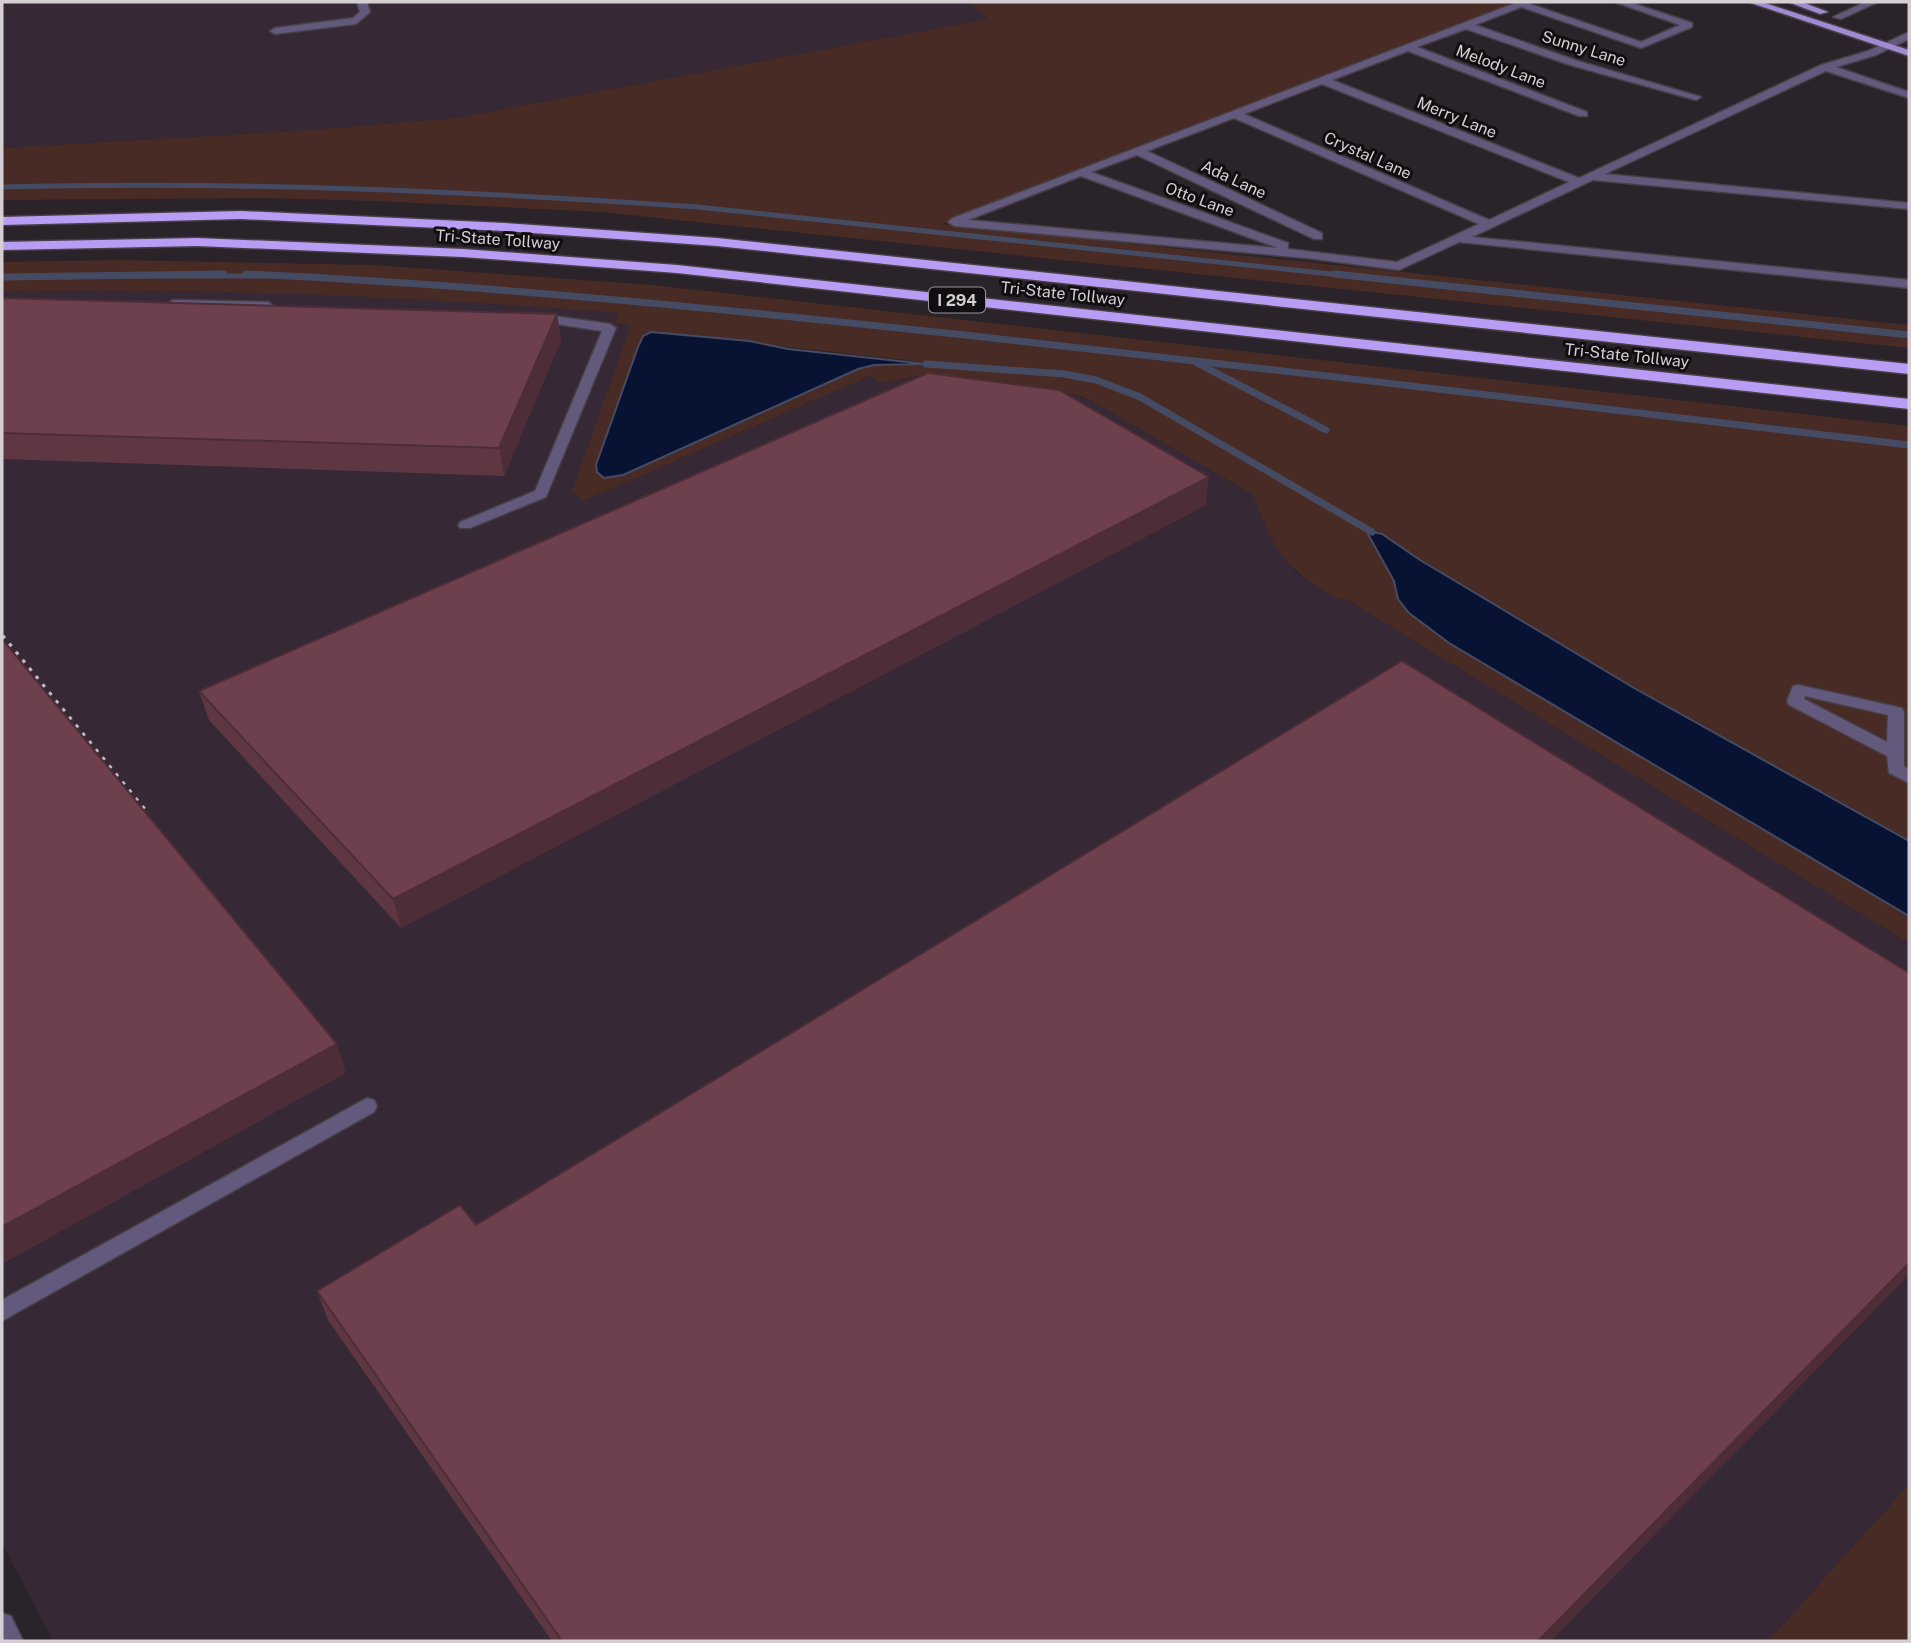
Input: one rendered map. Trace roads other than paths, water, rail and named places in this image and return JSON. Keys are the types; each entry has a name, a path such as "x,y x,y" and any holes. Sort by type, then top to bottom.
{"highway":[{"name":"Tri-State Tollway","path":"2,221 241,215 505,227 717,242 1909,369"},
{"name":"Tri-State Tollway","path":"2,246 197,242 463,253 677,269 1909,404"}],"main road":[{"path":"1753,2 1888,39 1909,52"},
{"path":"1793,2 1851,21"}],"street":[{"path":"275,31 356,21 365,12 362,2"},
{"path":"1620,2 1689,25 1641,45 1523,3 954,222 1307,254 1399,266 1825,67 1872,53 1888,39 1907,37"},
{"path":"1838,17 1873,2"},
{"name":"Sunny Lane","path":"1465,25 1574,63 1696,97"},
{"name":"Melody Lane","path":"1407,47 1583,114"},
{"path":"1825,67 1909,95"},
{"name":"Merry Lane","path":"1322,80 1579,182"},
{"name":"Crystal Lane","path":"1235,114 1489,224"},
{"name":"Ada Lane","path":"1138,151 1318,236"},
{"name":"Otto Lane","path":"1082,173 1307,254"},
{"path":"1591,176 1909,206"},
{"path":"1457,239 1909,284"},
{"path":"164,304 287,307"},
{"path":"465,525 541,494 610,328 522,316"},
{"path":"1896,754 1795,701 1799,690 1896,712 1896,754 1895,769 1909,777"},
{"path":"2,1311 367,1106"},
{"path":"2,1625 10,1641"}],"water":[{"path":"651,332 749,341 788,349 926,364 874,365 858,369 623,475 604,478 597,472 596,465 638,347 643,336"},
{"path":"1368,534 1382,534 1420,560 1634,688 1909,841 1909,916 1449,643 1409,613 1398,599 1394,581"}],"waterway":[{"path":"2,187 263,186 524,196 698,207 1350,276"},
{"path":"2,277 224,274"},
{"path":"246,274 282,276"},
{"path":"1334,274 1909,335"},
{"path":"85,276 282,276"},
{"path":"282,276 610,299 792,317 1208,362 1909,445"},
{"path":"1197,363 1326,430"},
{"path":"926,364 1064,374 1096,380 1140,397 1372,532"}],"railway":[{"path":"2,636 146,812"}]}
